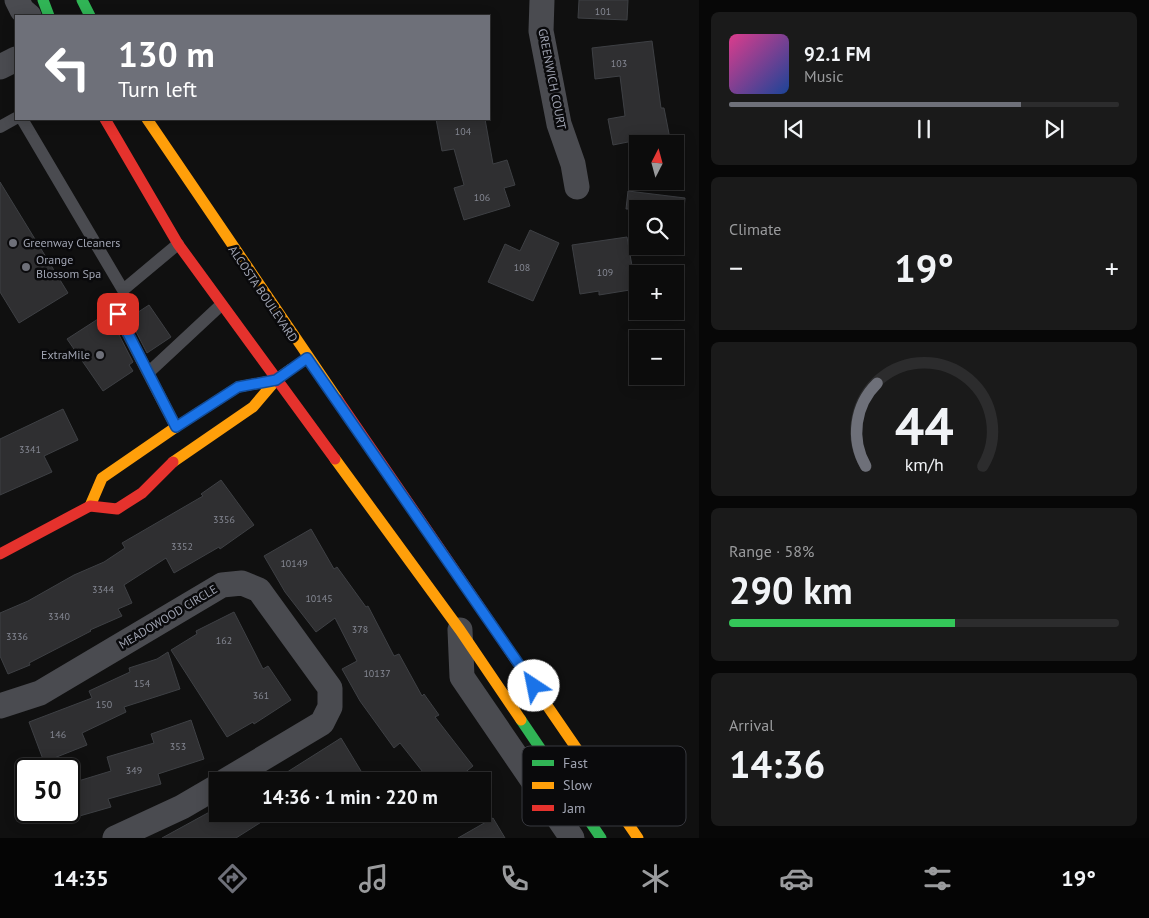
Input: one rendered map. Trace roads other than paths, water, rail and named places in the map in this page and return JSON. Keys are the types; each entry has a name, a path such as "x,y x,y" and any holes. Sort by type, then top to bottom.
{"main road":[{"path":"43,0 49,15"},
{"path":"82,0 90,15"},
{"path":"106,120 178,244 460,630 539,746"},
{"name":"ALCOSTA BOULEVARD","path":"148,120 307,358 575,746"},
{"path":"0,554 90,506 117,509 142,492 171,464 253,407 276,380 307,358"},
{"path":"90,506 102,478 176,427 238,387 276,380"},
{"path":"593,826 601,838"},
{"name":"ALCOSTA BOULEVARD","path":"630,826 638,838"}],"street":[{"path":"17,0 22,10 28,15"},
{"name":"GREENWICH COURT","path":"542,0 540,31 559,124 573,164 576,187"},
{"path":"0,67 15,60"},
{"name":"MEADOWOOD CIRCLE","path":"0,706 40,693 222,585 242,583 259,590 330,688 330,707 322,723 240,772"},
{"path":"460,630 462,677 522,765"},
{"path":"115,838 182,807 209,791"},
{"path":"564,826 572,838"}],"lane":[{"path":"0,127 15,119"},
{"path":"23,120 123,290 178,244"},
{"path":"110,299 176,427"},
{"path":"148,373 221,305"}],"place":[{"name":"Greenway Cleaners","path":"13,243"},
{"name":"Orange Blossom Spa","path":"26,267"},
{"name":"ExtraMile","path":"100,355"}]}
